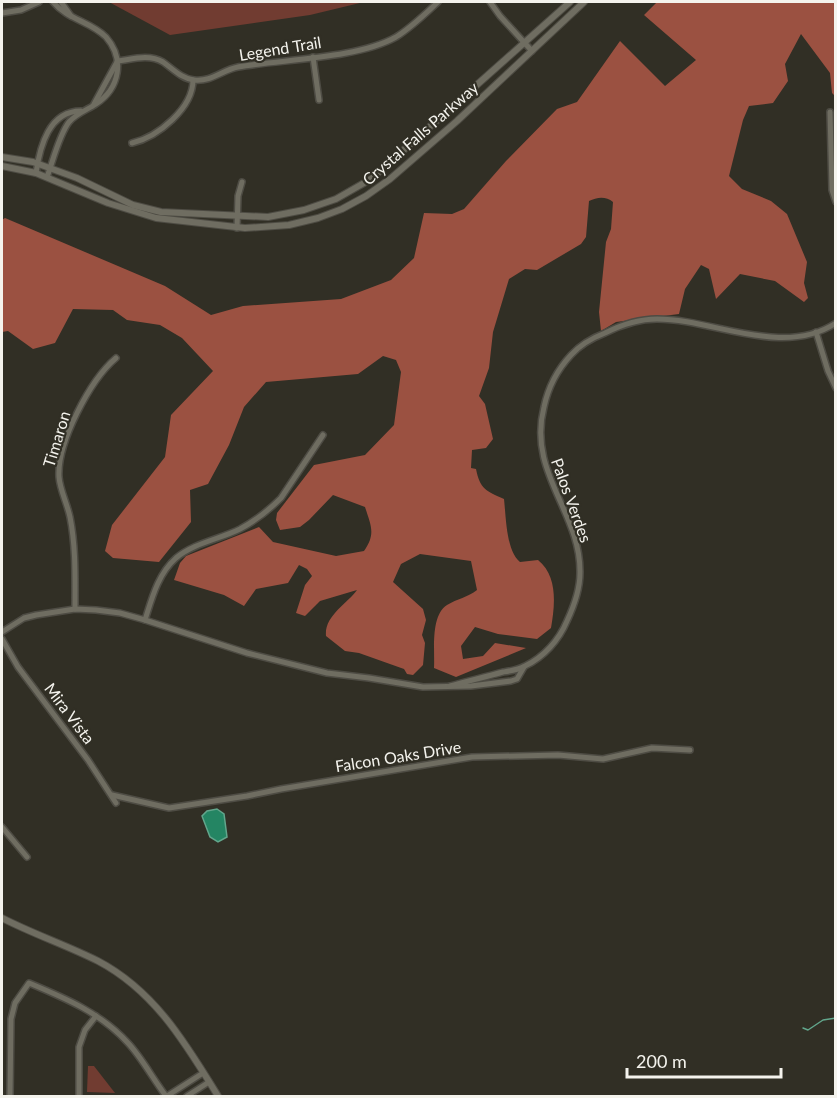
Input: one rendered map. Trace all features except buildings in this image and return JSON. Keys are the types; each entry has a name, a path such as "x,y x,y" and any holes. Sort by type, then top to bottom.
{"street":[{"path":"2,13 21,10 39,2"},
{"path":"47,177 65,129 83,111 93,106 118,61 114,48 100,31 66,14 53,2"},
{"path":"61,2 72,17"},
{"name":"Legend Trail","path":"193,80 213,78 238,67 360,50 385,42 405,31 438,2"},
{"path":"490,2 532,51"},
{"name":"Crystal Falls Parkway","path":"2,157 38,163 77,178 133,205 161,212 268,217 304,210 336,199 371,179 570,2"},
{"name":"Crystal Falls Parkway","path":"2,166 36,173 134,213 156,218 237,228 290,225 342,209 366,196 421,153 584,2"},
{"path":"313,57 319,100"},
{"path":"118,61 139,58 155,59 178,74 193,80 193,88 189,97 176,116 152,137 132,143"},
{"path":"36,173 47,133 54,122 71,111 83,111"},
{"path":"830,112 832,190 836,202"},
{"path":"237,228 238,196 242,182"},
{"name":"Palos Verdes","path":"450,686 524,667 547,650 561,635 571,612 579,582 580,566 576,547 543,460 540,435 542,412 550,387 571,355 594,338 615,328 645,320 673,321 761,336 791,336 816,332 836,323"},
{"path":"816,332 836,388"},
{"name":"Timaron","path":"75,609 76,565 72,529 68,506 59,478 59,466 77,412 105,367 116,358"},
{"path":"145,620 161,577 176,559 185,552 240,529 268,510 281,498 323,435"},
{"name":"Palos Verdes","path":"2,632 30,616 75,609 107,611 145,620 247,653 327,673 412,686 471,686 511,681 517,679 524,667"},
{"name":"Mira Vista","path":"2,639 18,668 88,760 116,803"},
{"name":"Falcon Oaks Drive","path":"112,795 169,808 472,757 558,755 603,759 652,748 690,750"},
{"path":"2,827 27,857"},
{"path":"2,918 97,961 124,978 157,1006 174,1027 218,1096"},
{"path":"10,1096 11,1019 15,1003 28,983 66,999 113,1028 130,1044 166,1096 203,1073"},
{"path":"79,1096 79,1047 85,1030 96,1016"},
{"path":"2,1064 10,1064"},
{"path":"187,1096 209,1082"}],"shaded area":[{"path":"109,2 364,2 310,15 170,35"},
{"path":"657,2 835,2 835,96 832,93 830,73 801,34 785,64 788,81 773,103 749,106 743,120 729,176 742,189 771,201 787,214 807,262 804,283 808,298 804,302 775,281 740,274 716,299 709,269 701,265 685,289 679,314 616,322 601,331 599,312 606,242 611,229 613,202 601,198 589,201 586,237 581,244 537,270 525,269 509,279 493,332 489,368 479,396 485,404 493,439 486,448 472,450 471,468 476,469 485,488 504,499 509,542 515,557 520,562 538,560 549,574 554,591 551,628 537,639 498,634 475,627 461,646 463,659 483,656 495,643 526,648 456,677 434,668 434,634 438,617 447,605 477,590 471,561 420,554 401,564 393,582 423,609 426,620 422,635 425,643 423,665 413,675 407,674 404,669 359,653 345,651 326,636 326,629 332,616 357,590 320,601 305,616 296,613 305,585 312,576 307,569 299,565 288,583 256,589 244,606 224,595 174,580 180,563 186,556 259,527 273,542 336,556 364,551 371,535 365,507 333,495 300,527 280,530 276,520 277,513 314,465 365,455 394,425 401,372 396,360 383,356 358,374 266,382 244,407 229,445 208,484 190,490 191,522 159,562 113,558 105,551 112,525 165,457 171,415 213,371 182,338 160,325 127,320 113,310 73,309 55,343 33,349 8,331 2,332 2,220 5,218 165,286 211,315 243,306 341,299 391,280 414,258 424,213 452,214 464,209 506,161 557,109 577,102 620,41 665,86 696,60 644,15"},
{"path":"217,809 224,814 227,837 218,842 210,837 202,816 207,811"},
{"path":"88,1066 94,1066 115,1093 87,1092"}],"waterway":[{"path":"803,1028 808,1030 823,1020 836,1018"}]}
